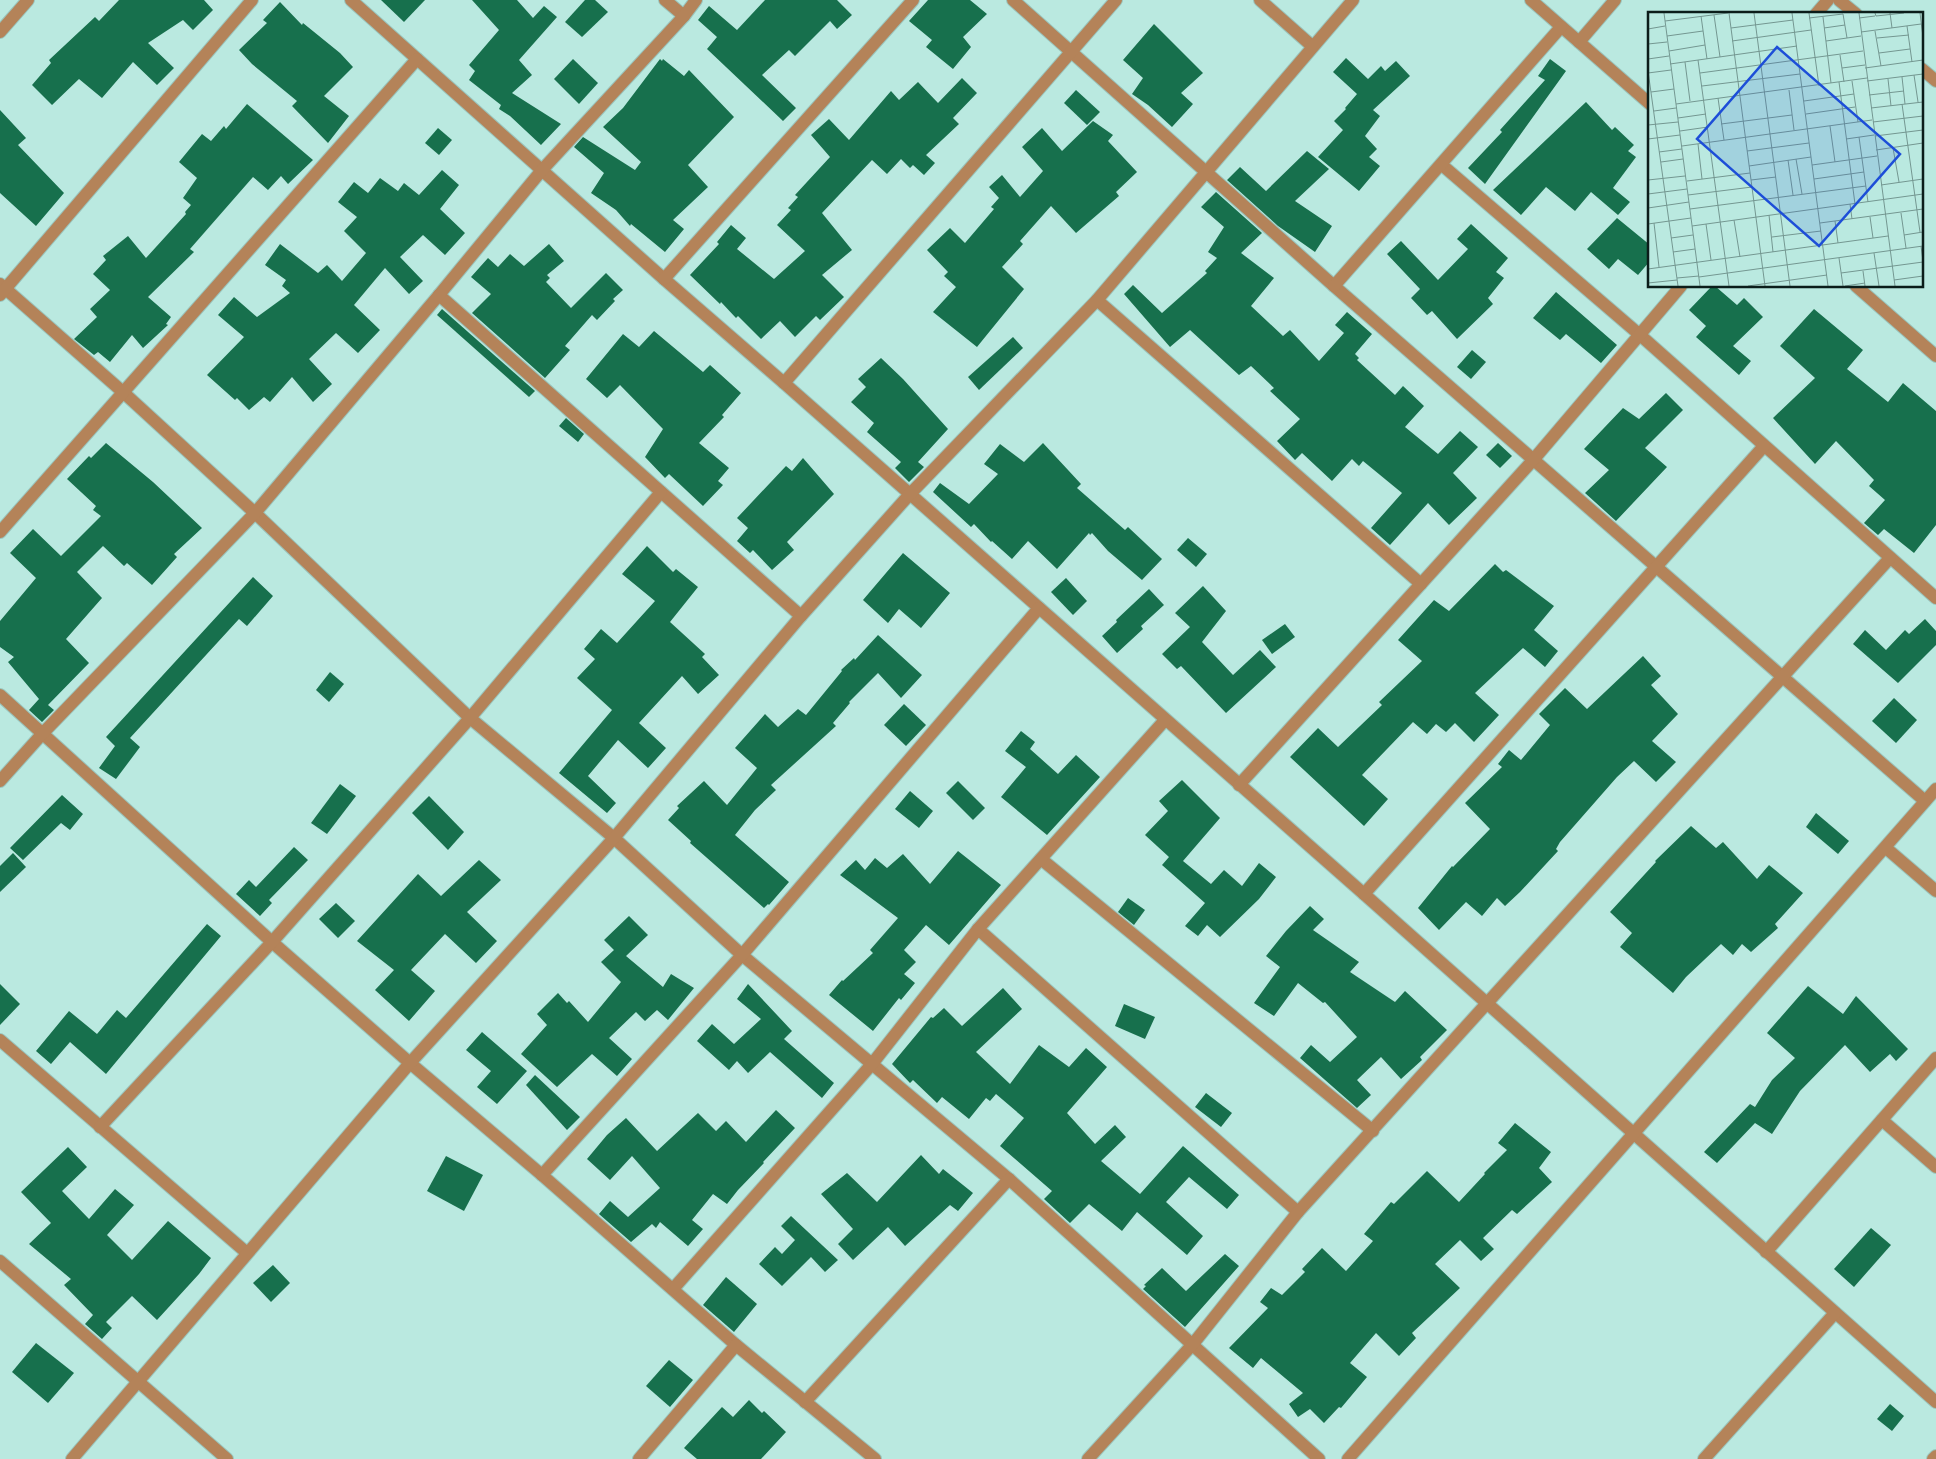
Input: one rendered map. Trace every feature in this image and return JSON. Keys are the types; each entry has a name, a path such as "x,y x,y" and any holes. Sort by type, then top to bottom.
{"street":[{"path":"0,32 28,0"},
{"path":"252,0 2,290 124,392 255,513 470,718 614,838 742,955 1009,1179 1319,1459"},
{"path":"351,0 664,279 1364,894 1936,1402"},
{"path":"665,0 684,16"},
{"path":"0,781 43,733 255,513 542,170 684,16 696,0"},
{"path":"664,279 913,0"},
{"path":"1013,0 1334,286 1925,802"},
{"path":"784,383 1116,0"},
{"path":"1260,0 1312,46"},
{"path":"72,1459 410,1063 614,838 801,616 910,494 1097,300 1353,0"},
{"path":"1531,0 1648,102"},
{"path":"1579,42 1615,0"},
{"path":"1818,12 1828,0"},
{"path":"1840,0 1854,12"},
{"path":"1334,286 1561,27"},
{"path":"0,532 417,58"},
{"path":"1924,71 1936,81"},
{"path":"1442,165 1640,335 1936,598"},
{"path":"1239,785 1534,459 1679,288"},
{"path":"1858,288 1936,356"},
{"path":"439,295 801,616"},
{"path":"1097,300 1421,584"},
{"path":"1364,894 1764,446"},
{"path":"100,1127 272,942 470,718 661,492"},
{"path":"1088,1459 1193,1344 1298,1212 1890,558"},
{"path":"542,1175 742,955 1039,608"},
{"path":"0,695 272,942 410,1063 542,1175 736,1345 871,1458"},
{"path":"673,1289 872,1064 978,929 1164,720"},
{"path":"1348,1459 1936,789"},
{"path":"1886,848 1936,891"},
{"path":"1041,859 1373,1130"},
{"path":"978,929 1298,1212"},
{"path":"0,1040 247,1253"},
{"path":"1766,1252 1936,1058"},
{"path":"1882,1120 1936,1167"},
{"path":"805,1402 1009,1179"},
{"path":"2,1266 227,1459"},
{"path":"1704,1459 1836,1313"},
{"path":"638,1459 736,1345"},
{"path":"1933,1459 1936,1456"}],"building":[{"path":"119,0 204,0 213,10 193,30 183,20 148,43 174,68 157,85 133,62 102,98 79,79 52,105 32,85 51,63 49,60 95,17 99,21"},
{"path":"381,0 425,0 404,22"},
{"path":"472,0 517,0 533,18 544,6 557,17 519,60 532,75 512,93 561,124 541,145 510,116 499,109 501,105 469,80 475,71 469,65 499,30"},
{"path":"585,0 595,0 608,12 582,37 565,22"},
{"path":"765,0 837,0 852,15 837,29 830,21 795,56 789,50 762,75 796,108 783,121 707,49 717,37 698,20 709,6 737,30"},
{"path":"928,0 970,0 987,14 963,37 971,47 953,69 926,47 932,40 909,21"},
{"path":"280,2 302,25 303,23 340,53 353,67 324,96 349,116 328,143 292,106 297,101 252,64 239,50 267,23 263,20"},
{"path":"1154,24 1203,73 1181,93 1193,104 1172,127 1148,105 1132,94 1143,78 1123,60"},
{"path":"1346,58 1368,79 1381,66 1385,71 1396,61 1410,76 1373,110 1380,116 1365,136 1377,149 1369,157 1380,166 1359,191 1318,157 1343,130 1334,121 1357,94 1333,72"},
{"path":"573,59 598,83 579,104 554,79"},
{"path":"660,59 662,61 663,59 684,76 689,70 734,117 688,165 708,187 673,220 684,229 665,252 631,224 630,226 616,210 591,193 604,173 574,147 583,137 635,170 641,162 603,127 623,108"},
{"path":"1550,59 1566,71 1485,184 1468,168 1502,132 1500,130 1545,80 1538,76"},
{"path":"962,78 977,93 953,118 959,124 926,155 935,163 924,175 913,165 910,168 901,159 887,174 872,160 822,213 852,250 822,275 844,297 820,320 816,316 795,337 780,321 761,339 738,316 736,318 690,275 719,244 717,242 731,225 746,238 737,249 774,279 805,251 777,225 791,210 788,208 798,197 795,195 830,157 811,135 829,119 849,140 891,91 899,100 918,82 938,103"},
{"path":"1076,90 1100,112 1087,125 1064,103"},
{"path":"1586,102 1612,130 1615,127 1634,145 1628,151 1636,157 1613,188 1630,202 1618,215 1591,192 1575,211 1546,187 1521,215 1493,190"},
{"path":"247,104 313,160 288,184 281,176 268,190 253,177 190,249 194,252 148,297 171,317 166,324 168,325 143,348 132,335 110,362 98,352 94,355 74,339 97,317 90,309 110,290 93,274 106,260 103,256 128,236 146,258 186,214 185,212 191,205 183,198 197,178 179,162 202,134 211,141 224,126 226,129"},
{"path":"0,110 26,138 18,145 64,193 36,226 0,193"},
{"path":"1093,121 1113,135 1108,141 1137,172 1116,192 1119,196 1076,233 1051,206 1020,241 1023,244 1002,267 1024,289 977,347 933,312 956,287 944,276 948,272 927,250 950,228 965,243 994,209 991,207 999,198 989,187 1002,175 1020,197 1043,171 1022,147 1042,128 1062,151"},
{"path":"438,128 452,140 439,155 425,143"},
{"path":"1307,151 1329,169 1295,201 1332,226 1315,252 1278,226 1227,180 1240,167 1266,191"},
{"path":"442,170 459,185 440,209 465,233 445,255 423,235 400,257 423,281 409,294 385,268 354,305 380,330 358,353 336,333 309,359 332,384 313,402 292,377 270,402 264,397 249,410 237,398 235,400 207,375 244,337 218,315 234,297 257,317 290,293 282,286 286,280 265,265 280,244 318,273 327,265 342,281 366,253 344,231 357,217 338,202 354,182 368,193 380,178 398,191 404,183 419,195"},
{"path":"1216,192 1262,233 1241,253 1274,278 1251,306 1283,336 1290,330 1319,361 1344,333 1335,325 1347,312 1372,334 1355,354 1359,358 1357,360 1395,395 1403,386 1424,406 1405,427 1438,454 1460,431 1478,447 1453,473 1477,498 1449,525 1428,503 1390,545 1371,528 1402,493 1363,461 1359,466 1352,459 1332,481 1302,453 1295,460 1277,441 1300,419 1270,391 1274,388 1251,366 1239,375 1190,330 1170,347 1124,294 1133,285 1162,313 1207,273 1205,271 1217,258 1208,252 1224,227 1201,207"},
{"path":"1617,218 1648,243 1648,263 1638,275 1618,259 1609,269 1587,249"},
{"path":"1471,224 1508,258 1496,272 1504,278 1488,298 1493,304 1457,339 1432,311 1427,315 1411,298 1420,289 1387,254 1401,241 1438,280 1468,249 1457,239"},
{"path":"549,244 564,261 547,275 550,278 546,282 571,308 606,273 623,290 613,299 615,301 597,320 592,315 565,346 570,350 545,378 472,313 491,294 471,277 488,258 498,267 510,254 524,266"},
{"path":"1710,288 1717,288 1737,305 1744,298 1763,317 1733,346 1751,361 1739,375 1696,337 1706,326 1689,310"},
{"path":"1556,292 1617,345 1601,363 1566,334 1560,340 1533,318"},
{"path":"442,309 535,391 529,397 437,315"},
{"path":"1814,309 1863,350 1847,369 1888,402 1903,383 1936,411 1936,525 1914,553 1884,529 1878,535 1864,523 1885,500 1869,486 1874,480 1836,441 1815,464 1773,418 1815,378 1780,346"},
{"path":"654,331 703,372 710,365 741,393 722,415 724,417 699,443 729,468 718,481 723,485 703,506 669,474 665,478 645,457 663,429 620,385 607,398 586,379 623,334 639,347"},
{"path":"1013,337 1023,348 979,390 968,377"},
{"path":"1472,350 1486,362 1471,379 1457,367"},
{"path":"881,358 903,379 948,429 918,462 924,467 909,482 895,468 901,462 867,432 874,423 851,402 866,387 858,379"},
{"path":"1666,393 1683,410 1645,448 1667,467 1616,521 1585,493 1609,470 1584,449 1623,408 1639,419"},
{"path":"566,418 584,434 578,442 559,426"},
{"path":"106,443 153,482 202,528 174,554 177,557 152,585 127,563 124,566 103,546 77,572 102,598 66,639 89,663 48,705 54,710 42,722 29,710 39,699 8,662 14,657 0,647 0,621 36,578 10,553 33,529 61,556 101,516 93,510 96,506 67,479 89,456 91,458"},
{"path":"1043,443 1081,484 1077,488 1125,530 1128,527 1162,559 1142,580 1108,551 1092,533 1090,535 1089,533 1057,569 1028,541 1012,559 991,542 974,524 971,527 933,492 940,483 969,504 998,474 984,464 1000,444 1024,462"},
{"path":"1498,443 1512,456 1500,468 1486,455"},
{"path":"803,458 834,494 787,542 794,550 772,570 753,550 750,553 737,541 748,528 737,518 786,466 792,471"},
{"path":"1188,538 1207,554 1196,567 1177,550"},
{"path":"647,546 673,572 676,569 698,587 670,622 705,654 702,657 719,675 698,694 682,676 639,723 666,748 648,768 618,740 588,776 616,803 607,813 559,773 612,710 577,678 595,659 584,649 601,629 617,643 655,601 622,574"},
{"path":"903,553 950,593 921,628 899,609 888,623 863,600"},
{"path":"1495,564 1503,572 1506,570 1554,606 1534,630 1558,651 1545,667 1523,648 1475,693 1499,715 1474,742 1455,723 1446,732 1436,724 1427,734 1413,722 1362,775 1388,799 1364,826 1290,757 1318,728 1338,747 1382,705 1379,702 1422,661 1398,640 1434,600 1449,611"},
{"path":"253,577 273,596 247,626 239,619 130,738 140,747 116,779 99,768 115,746 106,737"},
{"path":"1066,578 1087,601 1073,615 1051,592"},
{"path":"1203,586 1226,611 1202,642 1233,675 1260,650 1276,667 1226,713 1181,666 1177,669 1162,654 1190,627 1175,613"},
{"path":"1149,589 1164,605 1141,626 1143,629 1117,653 1102,636"},
{"path":"1925,619 1936,631 1936,645 1898,683 1853,644 1865,630 1886,650 1905,630 1909,634"},
{"path":"1285,624 1295,637 1272,654 1262,640"},
{"path":"878,635 922,675 901,698 878,673 849,702 833,723 836,726 771,785 776,790 755,810 735,835 789,882 769,905 764,908 690,843 691,841 668,820 679,808 677,806 704,781 727,805 757,768 735,748 765,714 778,727 798,709 806,715 841,670 854,658 855,660"},
{"path":"1643,656 1661,676 1651,685 1678,714 1652,741 1676,762 1656,782 1634,761 1617,777 1560,842 1556,849 1558,851 1505,906 1497,898 1482,916 1466,902 1439,930 1418,908 1452,866 1490,829 1465,803 1502,767 1498,764 1509,750 1521,760 1550,725 1539,714 1565,688 1587,709"},
{"path":"330,672 344,684 329,702 316,690"},
{"path":"1894,698 1917,720 1896,743 1872,721"},
{"path":"904,704 926,725 906,746 884,725"},
{"path":"1021,731 1035,742 1030,749 1058,774 1076,755 1100,777 1047,835 1001,797 1026,767 1005,751"},
{"path":"1182,780 1220,818 1183,861 1211,884 1224,870 1242,886 1259,863 1276,877 1259,899 1220,937 1207,925 1198,936 1185,926 1205,903 1162,865 1169,857 1145,835 1168,811 1159,801"},
{"path":"958,781 985,808 973,820 946,793"},
{"path":"340,784 356,796 327,834 311,823"},
{"path":"910,791 933,811 919,828 895,809"},
{"path":"62,795 83,814 70,830 61,823 23,860 10,848"},
{"path":"429,796 464,832 448,850 412,813"},
{"path":"1816,813 1849,841 1838,854 1806,827"},
{"path":"1691,826 1716,848 1723,842 1757,879 1769,865 1803,893 1775,924 1778,928 1751,952 1742,944 1733,955 1721,944 1686,977 1673,993 1620,947 1632,933 1610,912 1655,861"},
{"path":"294,847 308,860 269,900 272,903 260,916 236,894 249,880 256,887"},
{"path":"958,851 1001,885 949,945 926,925 904,950 916,962 904,974 915,983 901,1000 899,998 873,1031 829,995 842,980 873,953 870,950 898,918 840,875 856,860 865,870 875,858 887,868 903,854 930,884"},
{"path":"13,853 26,867 0,892 0,866"},
{"path":"479,860 501,880 467,912 497,941 476,963 445,934 411,970 435,991 409,1021 375,990 394,970 357,941 418,874 441,896"},
{"path":"1128,898 1145,910 1134,925 1118,912"},
{"path":"336,903 355,921 338,938 319,919"},
{"path":"1310,906 1324,919 1313,930 1359,962 1350,972 1395,1002 1405,991 1447,1030 1420,1057 1422,1060 1401,1079 1381,1057 1357,1080 1371,1095 1357,1108 1300,1058 1311,1045 1330,1062 1357,1037 1325,1002 1323,1003 1298,983 1274,1016 1254,1003 1280,967 1266,956 1286,931"},
{"path":"629,916 648,935 626,956 663,987 671,974 694,988 668,1020 657,1010 645,1021 636,1012 609,1038 632,1059 617,1076 592,1054 557,1087 521,1054 547,1025 537,1014 558,993 567,1003 569,1001 588,1022 621,982 601,962 614,950 604,940"},
{"path":"207,924 221,936 106,1074 70,1042 51,1064 36,1051 69,1011 97,1034 117,1010 126,1018"},
{"path":"0,984 20,1004 0,1025"},
{"path":"748,984 792,1031 784,1039 834,1083 822,1098 770,1052 748,1073 737,1061 729,1070 697,1041 712,1024 734,1044 761,1019 737,999"},
{"path":"1808,986 1843,1014 1856,996 1908,1049 1896,1061 1890,1054 1870,1072 1845,1045 1800,1091 1772,1134 1755,1123 1717,1163 1704,1152 1750,1104 1755,1107 1772,1080 1795,1058 1767,1033"},
{"path":"1003,988 1022,1009 976,1052 1010,1084 1039,1045 1069,1067 1086,1048 1107,1067 1067,1113 1095,1144 1115,1125 1126,1137 1101,1161 1140,1194 1183,1146 1239,1195 1227,1209 1189,1177 1166,1202 1203,1236 1187,1255 1137,1212 1122,1231 1089,1204 1070,1223 1044,1199 1052,1191 1000,1146 1024,1118 996,1094 990,1101 986,1098 969,1119 942,1097 937,1103 913,1080 910,1083 892,1064 931,1017 933,1018 944,1008 962,1026"},
{"path":"1124,1004 1155,1017 1145,1039 1115,1026"},
{"path":"482,1032 527,1071 497,1104 477,1087 491,1071 466,1050"},
{"path":"535,1075 580,1117 567,1130 526,1085"},
{"path":"1206,1093 1232,1113 1221,1127 1195,1107"},
{"path":"776,1110 795,1128 727,1204 713,1194 692,1220 703,1229 688,1246 660,1222 656,1228 652,1224 631,1242 599,1214 610,1201 628,1217 660,1188 632,1156 610,1180 587,1159 607,1135 626,1118 657,1151 698,1113 716,1131 726,1121 746,1142"},
{"path":"1515,1123 1551,1152 1539,1168 1552,1182 1517,1214 1512,1210 1483,1238 1494,1249 1481,1261 1460,1240 1435,1264 1460,1288 1412,1333 1416,1338 1399,1356 1376,1333 1350,1363 1367,1377 1341,1408 1339,1407 1324,1423 1310,1409 1298,1417 1289,1404 1303,1393 1261,1358 1253,1368 1229,1348 1268,1308 1260,1302 1271,1288 1282,1295 1305,1272 1302,1269 1322,1248 1346,1271 1373,1241 1364,1234 1391,1202 1394,1204 1427,1171 1459,1202 1507,1150 1498,1143"},
{"path":"68,1147 87,1167 62,1191 89,1219 115,1189 134,1205 107,1235 132,1260 168,1221 211,1258 157,1320 132,1296 106,1322 112,1328 102,1339 85,1324 93,1315 64,1285 71,1279 29,1244 51,1223 21,1192"},
{"path":"921,1155 939,1174 943,1169 973,1193 958,1211 950,1205 905,1246 888,1227 853,1260 838,1244 853,1229 821,1194 847,1173 877,1202"},
{"path":"446,1156 483,1175 464,1211 427,1191"},
{"path":"791,1216 838,1260 825,1272 811,1257 782,1286 759,1264 775,1247 782,1254 795,1240 781,1226"},
{"path":"1871,1228 1891,1245 1854,1287 1834,1269"},
{"path":"1225,1254 1239,1266 1185,1327 1143,1289 1146,1286 1144,1285 1162,1268 1186,1291"},
{"path":"273,1265 290,1283 271,1302 253,1283"},
{"path":"726,1277 757,1304 734,1332 703,1305"},
{"path":"36,1343 74,1373 48,1403 12,1372"},
{"path":"669,1360 693,1380 670,1407 646,1386"},
{"path":"749,1400 786,1432 761,1459 697,1459 684,1448 722,1407 733,1417"},
{"path":"1890,1404 1904,1416 1892,1431 1877,1419"}]}
